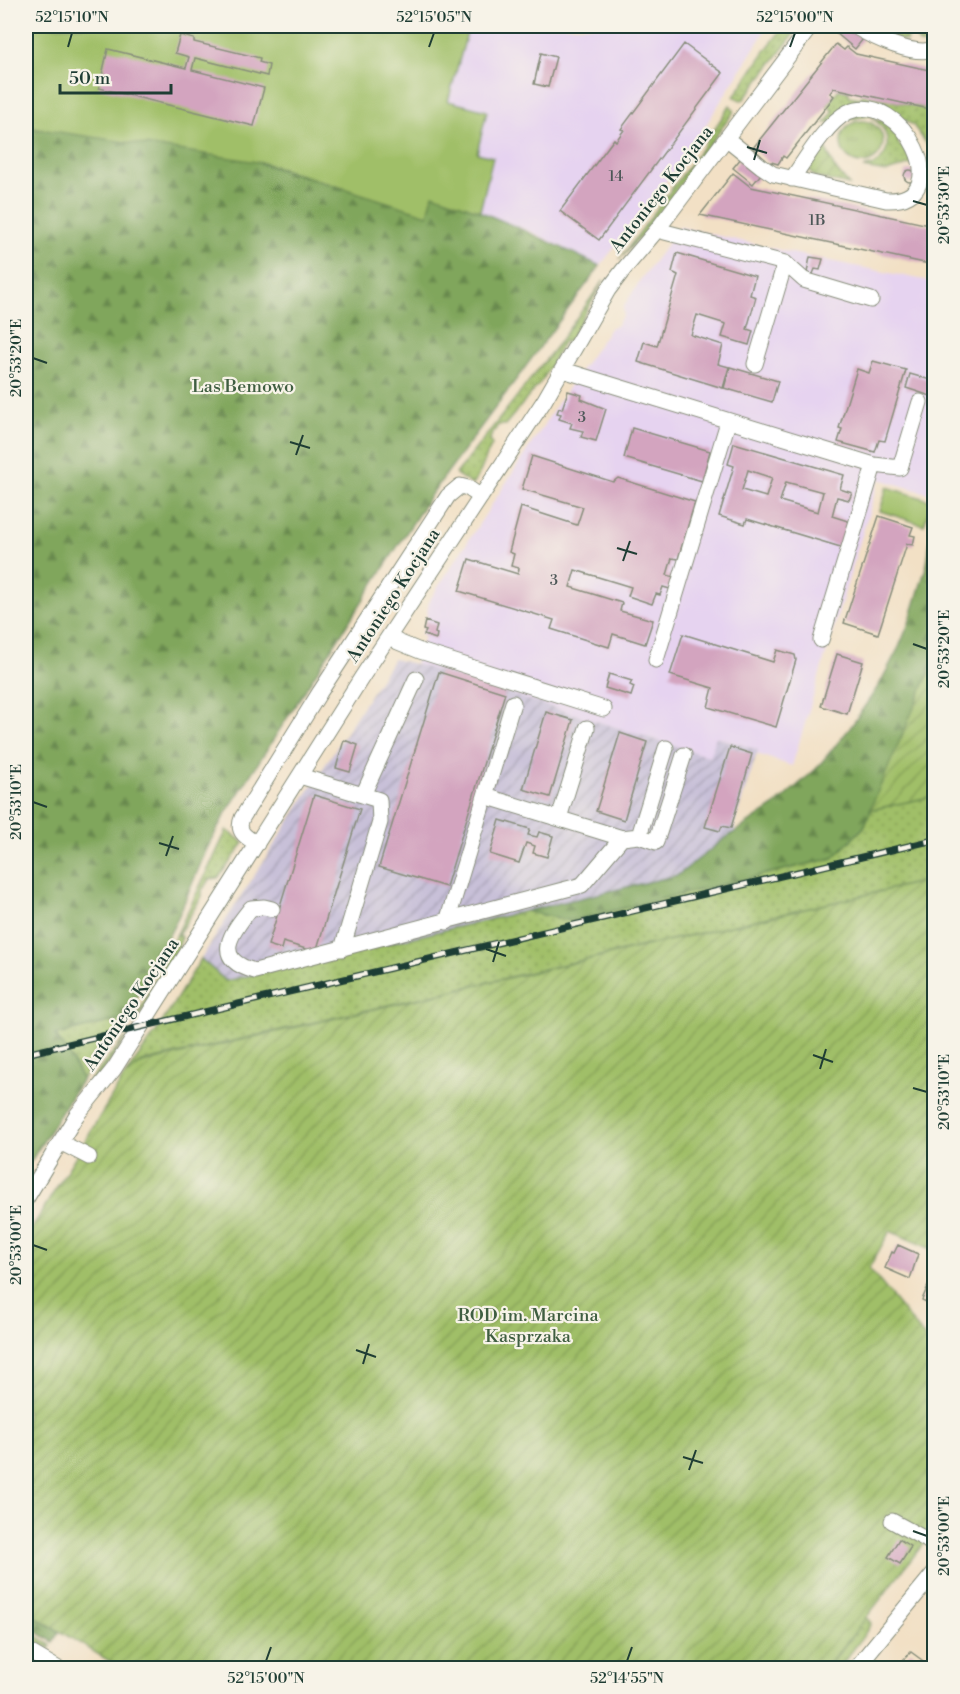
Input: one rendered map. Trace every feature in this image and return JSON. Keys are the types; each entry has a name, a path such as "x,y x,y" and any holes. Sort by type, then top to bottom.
{"street":[{"name":"Antoniego Kocjana","path":"26,1199 76,1116 114,1069 389,636 563,370 608,290 657,230 811,26"},
{"path":"854,26 880,41 921,51 934,50"},
{"path":"726,138 773,174 792,179 886,200 900,200 921,193 927,183 929,172 926,153 912,133 874,109 859,108 846,113 836,121 792,179"},
{"path":"657,230 785,263 804,280 871,300"},
{"path":"755,364 785,263"},
{"path":"563,370 874,465 900,468 920,402"},
{"path":"656,660 728,422"},
{"path":"821,640 874,465"},
{"path":"257,844 243,835 239,825 326,682 447,496 460,486 468,488 481,497"},
{"path":"389,636 420,651 604,709"},
{"path":"363,795 416,679"},
{"path":"447,922 513,703"},
{"path":"559,818 587,728"},
{"path":"639,836 666,748"},
{"path":"485,796 622,838 639,836 656,842 684,755"},
{"path":"300,776 379,800 380,822 342,949"},
{"path":"272,909 264,907 250,909 232,931 229,952 234,962 242,967 255,971 582,885 622,838"},
{"path":"60,1142 89,1157"},
{"path":"892,1521 934,1546"},
{"path":"856,1668 934,1574"},
{"path":"26,1650 57,1668"}],"shaded area":[{"path":"469,26 768,26 704,128 600,266 534,233 480,211 493,157 477,153 448,101"},
{"path":"680,227 810,257 934,282 934,495 879,479 792,766 757,754 758,750 717,737 710,757 415,664 424,636 421,634 429,601 568,388 611,327 616,326 624,314 623,308 641,279"},
{"path":"393,659 710,757 716,737 758,750 734,825 735,833 678,875 226,981 201,959"}],"green space":[{"name":"Las Bemowo","path":"26,26 72,26 259,163 428,214 433,193 517,227 600,266 430,496 224,816 206,851 176,922 126,1018 55,1035 82,1079 26,1169"},
{"path":"26,26 469,26 448,101 487,111 477,153 493,157 480,211 433,194 428,215 264,163 26,127"},
{"path":"785,26 800,26 744,99 734,97 767,48"},
{"path":"903,26 910,26 906,41 884,37 879,31 885,30 894,37"},
{"path":"914,26 923,26 927,33 933,32 934,29 934,44 920,44 912,33"},
{"path":"839,89 849,92 849,96 861,98 862,94 934,110 934,140 929,147 913,125 893,112 825,123 834,111 826,105"},
{"path":"730,105 734,110 733,113 649,227 620,259 702,148"},
{"path":"872,118 883,121 902,133 898,144 907,151 906,154 911,156 910,160 920,161 887,172 863,168 880,160 887,147 884,131"},
{"path":"862,121 870,122 877,127 882,134 882,150 877,157 870,162 862,163 854,162 847,157 842,150 841,142 842,134 847,127 854,122"},
{"path":"824,144 834,167 849,185 815,177 811,173 809,164"},
{"path":"604,280 568,343 564,341 543,379 505,425 498,425 490,438 492,445 481,471 472,485 456,474 558,344"},
{"path":"887,487 932,501 924,525 880,511"},
{"path":"934,514 934,661 864,827 833,858 570,921 526,911 678,875 724,839 774,806 816,769 850,728 879,685 899,647 909,623 927,564"},
{"path":"934,661 934,796 870,810"},
{"path":"934,796 934,879 142,1062 123,1078 158,1029 201,959 226,981 526,911 570,921 833,858 864,827 870,810"},
{"path":"227,830 244,843 218,878 210,879 202,890 202,896 178,935 182,937 170,968 133,1025"},
{"name":"ROD im. Marcina Kasprzaka","path":"934,879 934,1250 890,1231 869,1268 934,1349 934,1530 827,1668 121,1668 26,1611 26,1238 123,1078 142,1063"},
{"path":"126,1018 114,1040 82,1079 55,1035"},
{"path":"126,1037 108,1065 74,1106 88,1083"},
{"path":"26,1611 59,1632 53,1642 26,1625"},
{"path":"866,1617 871,1623 856,1646 839,1668 827,1668"},
{"path":"26,1630 51,1645 50,1648 26,1639"}],"building":[{"path":"842,26 846,26 863,39 855,49 836,33"},
{"path":"872,26 887,26 883,32 875,30"},
{"path":"923,26 934,26 933,32 927,33"},
{"path":"180,35 194,39 194,42 260,58 259,62 269,65 267,76 195,58 192,70 264,88 254,126 99,88 108,49 186,68 189,57 175,53"},
{"path":"684,44 723,73 599,240 560,211 614,139 616,141 624,130 621,129"},
{"path":"836,44 844,50 847,47 856,54 934,71 934,110 834,88 830,93 834,96 786,158 783,156 778,164 771,162 770,164 753,148"},
{"path":"541,53 556,57 548,87 534,84"},
{"path":"741,158 761,174 753,184 733,168"},
{"path":"910,170 916,176 910,182 904,176"},
{"path":"733,173 751,187 934,226 934,265 700,215"},
{"path":"677,253 755,276 750,295 756,297 747,329 753,331 749,345 722,337 726,324 697,315 691,335 723,345 718,364 729,367 723,388 638,362 644,342 657,346 678,275 672,272"},
{"path":"810,257 823,259 820,270 815,269 813,274 807,273"},
{"path":"873,361 906,370 885,441 879,440 875,452 838,442 842,429 839,428 857,369 869,373"},
{"path":"730,367 778,381 772,402 724,388"},
{"path":"910,374 934,381 934,397 906,388"},
{"path":"568,391 582,395 581,399 606,409 596,441 581,437 583,431 570,428 572,423 559,419 561,414 557,413 559,408 562,409"},
{"path":"632,428 710,451 702,481 624,458"},
{"path":"734,443 844,475 840,489 852,493 849,500 837,497 832,516 851,522 844,548 747,519 745,524 719,516 734,466 728,464","holes":["748,470 772,478 766,497 742,490","786,482 823,492 818,512 780,501"]},
{"path":"532,456 613,482 618,478 695,502 678,559 672,558 667,575 674,577 670,589 663,587 660,595 656,594 652,604 628,596 631,587 575,570 570,587 622,603 620,611 653,620 645,644 613,634 609,647 551,629 554,620 459,591 469,559 518,574 519,568 511,566 514,554 509,552 521,507 577,525 583,507 522,489"},
{"path":"879,516 913,527 910,535 915,536 913,545 907,544 878,634 844,623"},
{"path":"425,621 437,625 436,639 424,635"},
{"path":"683,634 773,662 777,650 795,655 796,660 776,727 708,707 713,688 670,675"},
{"path":"837,654 863,662 847,714 821,706"},
{"path":"439,672 505,693 446,887 379,867"},
{"path":"609,674 632,681 630,685 634,687 631,696 605,688"},
{"path":"546,712 573,720 550,797 523,789"},
{"path":"620,733 647,742 624,820 596,811"},
{"path":"344,740 358,745 350,772 336,768"},
{"path":"730,747 752,754 731,828 722,826 720,831 705,827"},
{"path":"314,795 360,809 316,952 283,942 281,949 268,945"},
{"path":"500,820 530,829 528,835 537,837 539,832 553,836 547,857 533,853 535,846 526,843 519,863 490,854"},
{"path":"898,1245 918,1254 910,1279 885,1268"},
{"path":"934,1272 934,1306 922,1300"},
{"path":"899,1539 911,1547 900,1564 888,1557"},
{"path":"911,1652 926,1663 921,1668 898,1668 900,1663"}],"railway":[{"path":"26,1054 934,840"}]}
